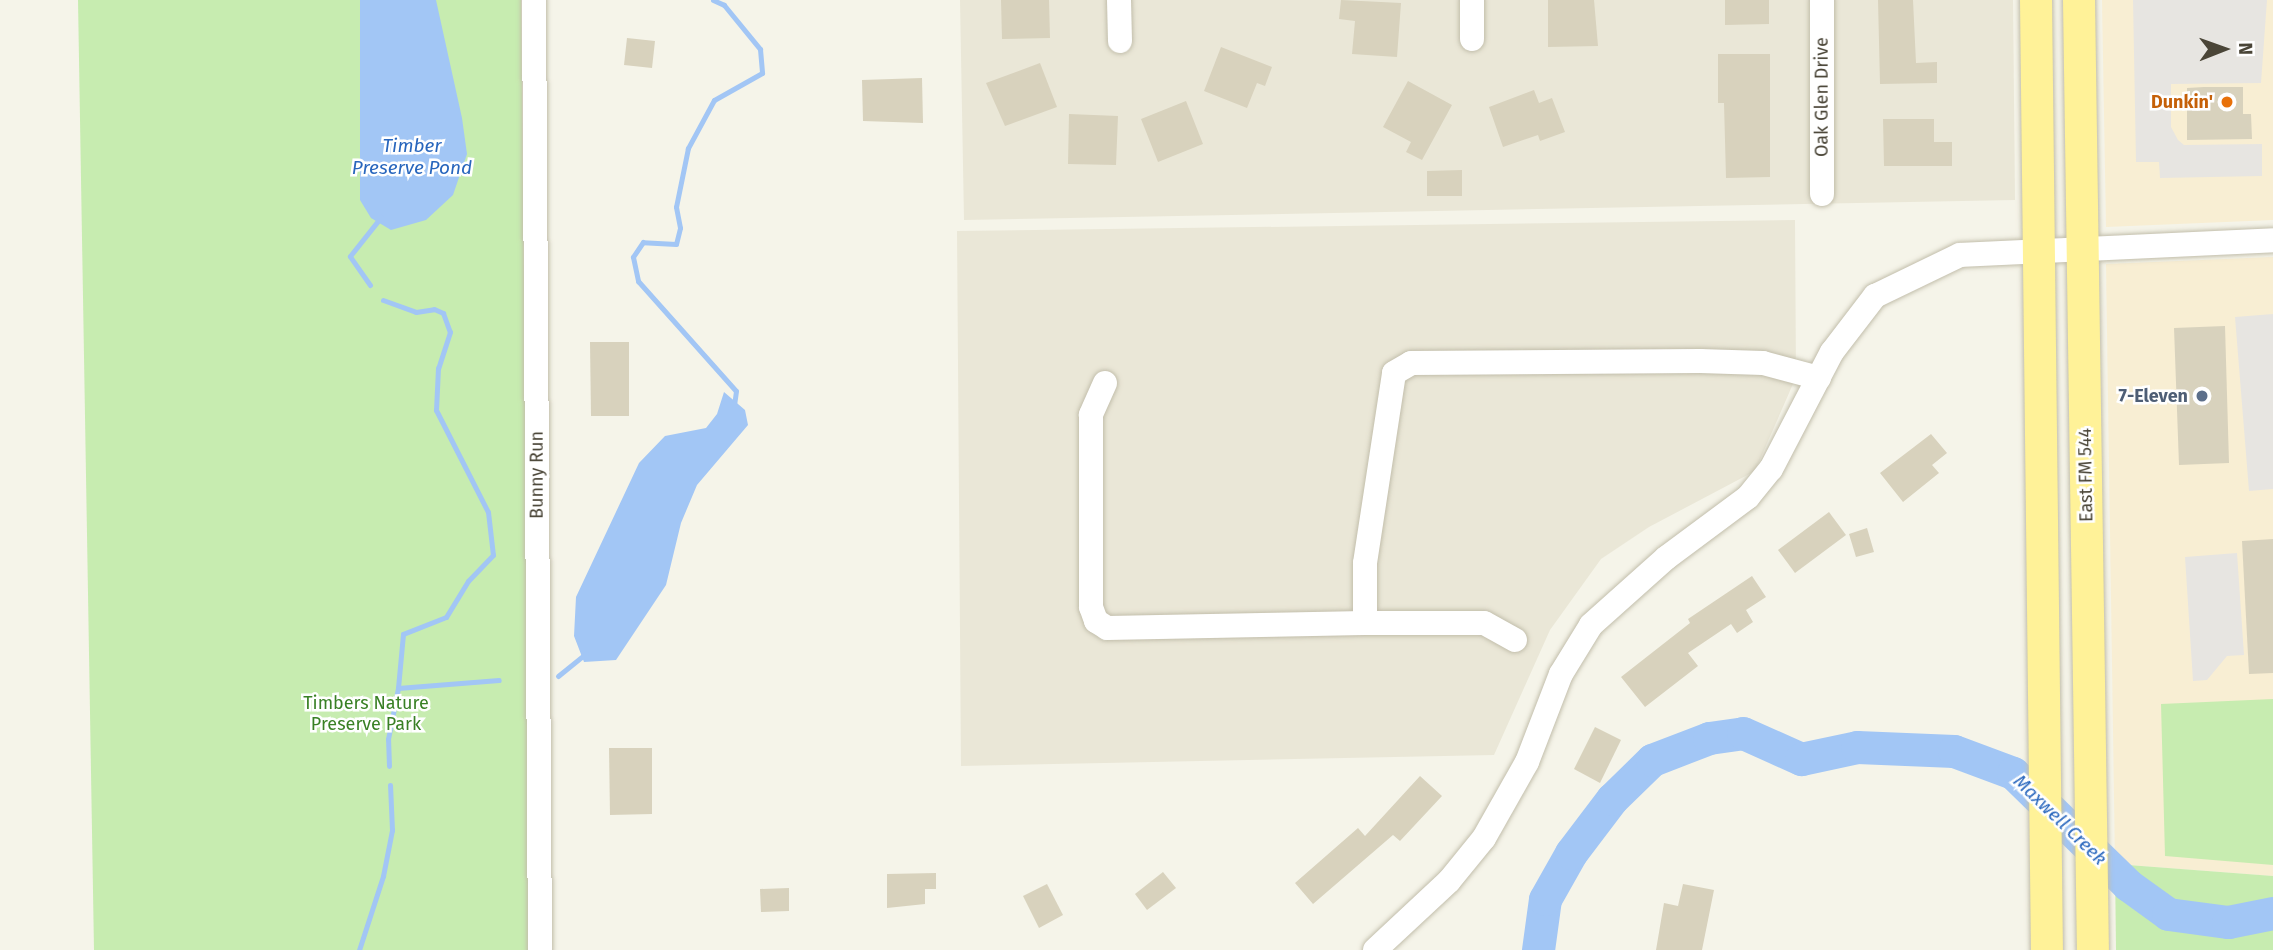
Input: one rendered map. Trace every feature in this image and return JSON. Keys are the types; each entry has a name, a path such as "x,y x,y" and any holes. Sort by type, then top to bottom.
{"main road":[{"path":"2036,0 2047,950"},
{"name":"East FM 544","path":"2079,0 2092,950"}],"street":[{"name":"Bunny Run","path":"534,0 540,950"},
{"path":"1119,0 1120,41"},
{"path":"1472,0 1472,39"},
{"name":"Oak Glen Drive","path":"1822,0 1822,194"},
{"path":"1375,950 1449,881 1484,838 1527,762 1561,674 1591,625 1666,558 1748,497 1771,469 1819,378 1854,320 1875,296 1893,284 1961,255 2273,240"},
{"path":"1364,623 1365,563 1394,373 1411,363 1725,361 1785,366 1819,378"},
{"path":"1105,383 1091,415 1091,607 1096,621 1107,628 1484,623 1515,640"}],"shaded area":[{"path":"960,0 2013,0 2015,200 964,220"},
{"path":"2102,0 2273,0 2273,220 2106,227"},
{"path":"2133,0 2267,0 2261,83 2171,84 2171,127 2178,140 2184,145 2262,144 2262,176 2160,178 2159,162 2136,162"},
{"path":"1795,220 1796,377 1755,471 1649,527 1601,559 1550,630 1494,755 961,766 957,231"},
{"path":"2273,257 2273,876 2115,864 2106,264"},
{"path":"2273,314 2273,489 2249,491 2235,317"},
{"path":"2237,553 2244,655 2227,656 2207,680 2193,681 2185,557"}],"green space":[{"name":"Timbers Nature Preserve Park","path":"78,0 521,0 531,950 94,950"},
{"path":"2273,699 2273,865 2165,856 2161,704"},
{"path":"2115,864 2273,876 2273,950 2116,950"}],"water":[{"name":"Timber Preserve Pond","path":"360,0 436,0 462,118 467,154 453,195 426,220 391,230 371,218 360,200"},
{"path":"724,392 745,410 748,425 697,485 681,523 666,585 616,660 584,662 574,636 576,597 639,463 665,436 706,428 717,414"}],"building":[{"path":"1001,0 1049,0 1050,38 1002,39"},
{"path":"1341,0 1401,3 1397,57 1352,54 1355,21 1339,19"},
{"path":"1548,0 1594,0 1598,46 1548,47"},
{"path":"1725,0 1769,0 1769,24 1725,25"},
{"path":"1878,0 1913,0 1916,63 1937,62 1937,83 1880,84"},
{"path":"627,38 655,41 652,68 624,65"},
{"path":"1221,47 1272,67 1265,86 1257,83 1247,108 1204,91"},
{"path":"1718,54 1770,54 1770,177 1726,178 1724,103 1718,103"},
{"path":"1040,63 1057,107 1005,126 986,83"},
{"path":"922,78 923,123 863,121 862,80"},
{"path":"1408,81 1452,105 1422,160 1406,152 1411,142 1383,127"},
{"path":"2243,87 2243,114 2251,114 2252,139 2187,140 2187,88"},
{"path":"1534,90 1539,103 1552,98 1565,132 1540,141 1538,135 1503,147 1489,107"},
{"path":"1186,101 1203,144 1158,162 1141,119"},
{"path":"1069,114 1118,116 1116,165 1068,164"},
{"path":"1883,119 1934,119 1934,142 1952,142 1952,166 1884,166"},
{"path":"1462,170 1462,196 1427,196 1427,171"},
{"name":"7-Eleven","path":"2225,326 2229,463 2179,465 2174,328"},
{"path":"590,342 629,342 629,416 591,416"},
{"path":"1931,434 1947,453 1932,465 1939,473 1903,502 1880,473"},
{"path":"1829,512 1846,535 1795,573 1778,550"},
{"path":"1867,528 1874,552 1856,557 1849,534"},
{"path":"2273,539 2273,673 2249,674 2242,541"},
{"path":"1752,576 1766,597 1746,610 1753,622 1737,633 1731,624 1688,653 1698,666 1645,707 1621,677 1690,623 1688,619"},
{"path":"1595,727 1621,740 1600,783 1574,769"},
{"path":"609,748 652,748 652,814 610,815"},
{"path":"1420,776 1442,796 1400,841 1393,835 1313,904 1295,883 1358,828 1365,836"},
{"path":"1163,872 1176,888 1147,910 1135,894"},
{"path":"936,873 936,889 925,889 925,904 887,908 887,874"},
{"path":"1047,884 1063,915 1039,928 1023,896"},
{"path":"1683,884 1714,890 1702,950 1656,950 1664,903 1678,906"},
{"path":"789,888 789,911 761,912 760,889"}],"waterway":[{"path":"713,0 724,5 760,49 762,73 714,100 688,148 676,207 680,228 676,244 643,242 633,257 638,281 736,391 734,405"},
{"path":"370,285 350,256 381,217"},
{"path":"383,300 416,312 434,309 443,313 450,332 438,368 436,410 488,512 493,555 468,581 446,617 403,634 398,688"},
{"path":"558,676 586,653"},
{"path":"389,766 388,739 398,688 499,680"},
{"name":"Maxwell Creek","path":"1538,950 1545,899 1571,853 1612,799 1652,760 1709,738 1743,733 1801,759 1857,747 1954,751 2013,773 2128,885 2168,914 2228,922 2273,913"},
{"path":"359,950 383,876 392,830 390,785"}],"place":[{"name":"Dunkin'","path":"2227,102"},
{"name":"7-Eleven","path":"2202,396"}]}
